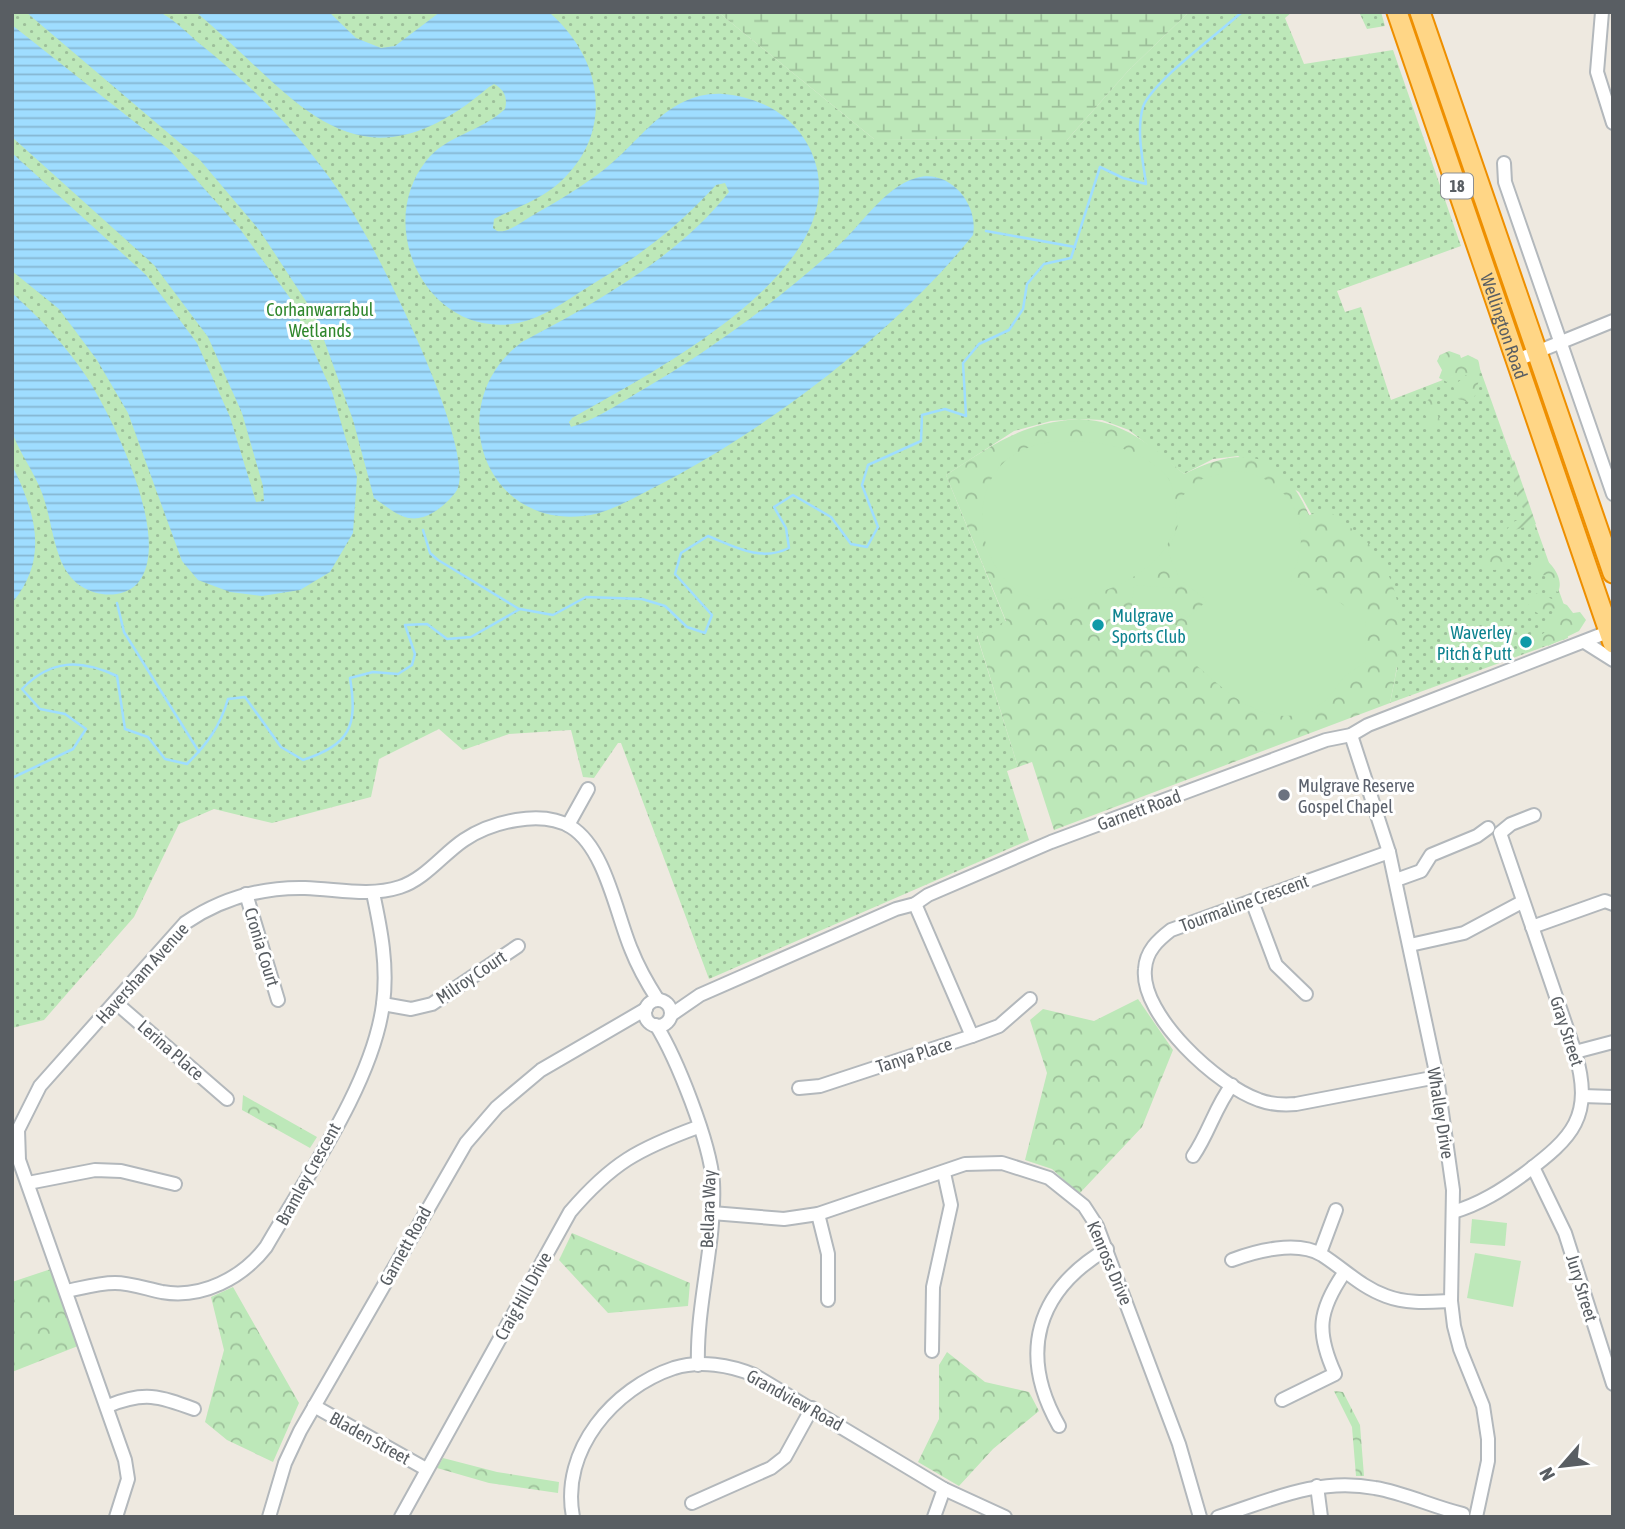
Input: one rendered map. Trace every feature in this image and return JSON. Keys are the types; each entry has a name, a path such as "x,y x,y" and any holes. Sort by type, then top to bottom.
{"highway":[{"name":"Wellington Road","path":"1397,12 1612,635"},
{"name":"Wellington Road","path":"1420,12 1613,573"}],"street":[{"path":"1602,12 1597,72 1613,123"},
{"path":"1504,163 1505,182 1613,494"},
{"path":"1517,360 1613,321"},
{"name":"Garnett Road","path":"610,1032 661,1021 700,995 896,909 915,904 928,895 1051,842 1326,740 1351,735 1368,725 1586,643 1592,636 1612,635"},
{"path":"1586,643 1613,660"},
{"name":"Whalley Drive","path":"1351,735 1389,852 1437,1077 1453,1208 1451,1301 1460,1349 1477,1386 1485,1419 1488,1461 1480,1495 1468,1515"},
{"path":"588,789 568,825 584,838 599,862 661,1021"},
{"name":"Gray Street","path":"1453,1208 1480,1202 1561,1146 1571,1133 1582,1096 1575,1052 1500,833 1511,824 1534,815"},
{"name":"Haversham Avenue","path":"116,1517 128,1479 108,1406 19,1160 15,1130 40,1086 186,923 216,904 266,889 306,888 373,893 402,886 416,879 464,840 506,822 542,820 568,825"},
{"path":"1396,880 1421,871 1431,855 1477,836 1488,828"},
{"name":"Tourmaline Crescent","path":"1389,852 1171,930 1157,942 1144,967 1145,987 1152,1004 1183,1045 1232,1085 1257,1100 1276,1105 1437,1077"},
{"name":"Bramley Crescent","path":"67,1292 117,1283 166,1293 199,1291 230,1280 256,1260 266,1248 364,1074 372,1053 383,1004 385,967 373,893"},
{"name":"Cronia Court","path":"246,894 278,1000"},
{"path":"1252,901 1276,965 1306,994"},
{"path":"1532,927 1605,901 1613,904"},
{"path":"1410,945 1464,933 1522,902"},
{"name":"Tanya Place","path":"799,1088 820,1086 972,1036 915,904"},
{"name":"Milroy Court","path":"383,1004 411,1009 432,1004 518,946"},
{"name":"Garnett Road","path":"269,1517 285,1463 314,1406 451,1164 481,1124 541,1070 654,1004 700,995"},
{"path":"972,1036 999,1026 1030,999"},
{"name":"Lerina Place","path":"115,1002 227,1099"},
{"path":"654,1004 661,1021"},
{"name":"Bellara Way","path":"661,1021 710,1162 712,1213 700,1337 702,1365"},
{"path":"1575,1052 1613,1042"},
{"path":"1193,1156 1202,1142 1216,1106 1232,1085"},
{"path":"1582,1096 1613,1097"},
{"name":"Craig Hill Drive","path":"401,1517 570,1212 594,1184 635,1152 698,1126"},
{"name":"Kenross Drive","path":"712,1213 784,1219 818,1214 965,1164 1002,1163 1049,1178 1084,1206 1097,1226 1179,1444 1191,1496 1200,1517"},
{"name":"Jury Street","path":"1531,1168 1565,1233 1613,1384"},
{"path":"27,1183 94,1170 121,1171 175,1184"},
{"path":"932,1351 933,1287 951,1205 944,1173"},
{"path":"1320,1253 1336,1210"},
{"path":"818,1214 828,1254 828,1300"},
{"path":"1232,1260 1259,1249 1282,1248 1320,1253 1344,1273 1387,1297 1411,1302 1451,1301"},
{"path":"1059,1426 1039,1384 1037,1343 1061,1285 1072,1272 1107,1249"},
{"path":"1282,1400 1335,1374 1321,1337 1322,1322 1328,1296 1344,1273"},
{"name":"Grandview Road","path":"573,1517 572,1484 576,1464 601,1417 613,1404 643,1383 676,1368 702,1365 726,1366 754,1374 944,1489 1005,1517"},
{"path":"108,1406 126,1399 158,1396 194,1409"},
{"name":"Bladen Street","path":"314,1406 426,1469"},
{"path":"692,1503 771,1468 785,1457 812,1408"},
{"path":"1317,1486 1321,1517"},
{"path":"1218,1517 1293,1490 1317,1486 1377,1488 1435,1508 1468,1515"},
{"path":"934,1517 944,1489"},
{"name":"Kenross Drive","path":"1191,1496 1192,1517"},
{"path":"1435,1508 1447,1517"}],"green space":[{"name":"Corhanwarrabul Wetlands","path":"12,12 718,12 874,139 1067,140 1128,71 1189,12 1292,12 1285,18 1304,64 1393,50 1461,246 1337,291 1345,312 1361,307 1391,400 1479,366 1564,605 1568,638 1390,703 1397,668 1299,492 1238,456 1213,459 1184,474 1129,430 1102,420 1051,421 1014,431 946,475 1006,622 977,636 1018,767 1007,771 1029,840 709,979 621,743 618,743 594,778 583,777 571,730 509,734 463,750 439,729 379,759 371,797 272,823 214,809 179,824 134,917 44,1020 12,1028"},
{"path":"718,12 1189,12 1128,71 1067,140 874,139"},
{"path":"1359,12 1381,12 1385,26 1367,29"},
{"path":"1449,351 1461,358 1468,355 1478,360 1479,376 1473,403 1458,399 1453,386 1467,375 1451,377 1447,382 1439,378 1442,370 1437,361 1440,355"},
{"path":"1431,397 1437,398 1436,412 1442,424 1433,429 1425,423 1428,418 1425,415 1426,402"},
{"path":"1079,419 1110,424 1136,436 1184,474 1225,459 1258,459 1273,466 1286,477 1309,515 1328,510 1363,538 1385,568 1398,605 1400,642 1390,703 1054,830 1032,762 1018,767 977,635 1006,621 946,475 1024,430"},
{"path":"1061,441 1105,444 1133,452 1146,459 1169,480 1176,516 1173,533 1165,548 1140,573 1107,590 1090,595 1063,599 1034,598 1018,591 1004,578 993,561 985,542 982,522 984,502 989,483 1000,467 1015,454 1026,448"},
{"path":"1514,460 1536,524 1504,533 1513,522 1528,516 1518,500 1510,464"},
{"path":"1230,471 1251,474 1269,481 1283,493 1293,507 1301,542 1298,561 1289,580 1330,595 1366,622 1365,662 1343,678 1322,703 1303,713 1285,716 1249,706 1187,657 1188,617 1207,601 1180,579 1168,553 1179,522 1180,498 1202,479"},
{"path":"1494,548 1504,555 1505,559 1498,569 1494,570 1484,563 1483,559 1490,549"},
{"path":"1545,559 1557,574 1560,583 1558,592 1547,588 1549,574 1536,577 1530,573 1529,567"},
{"path":"1134,585 1173,588 1171,617 1131,615"},
{"path":"1537,593 1567,605 1573,613 1580,612 1586,620 1579,631 1548,646 1546,643 1534,643 1532,639 1544,633 1558,609 1549,608 1541,615 1527,607 1532,596"},
{"path":"1138,999 1173,1050 1142,1127 1079,1194 1052,1169 1025,1160 1047,1073 1030,1020 1043,1009 1094,1021"},
{"path":"243,1095 317,1137 310,1148 242,1110"},
{"path":"1472,1219 1507,1223 1505,1246 1470,1243"},
{"path":"572,1233 690,1283 688,1306 608,1313 559,1260"},
{"path":"1475,1253 1521,1261 1513,1307 1467,1298"},
{"path":"51,1269 78,1346 12,1372 12,1282"},
{"path":"233,1287 299,1403 273,1462 227,1440 205,1422 224,1350 211,1297"},
{"path":"947,1352 985,1382 1029,1392 1039,1411 993,1449 959,1486 918,1462 939,1419 939,1365"},
{"path":"1334,1391 1343,1392 1360,1425 1364,1476 1356,1476 1352,1427"},
{"path":"443,1458 497,1472 559,1482 558,1493 489,1483 437,1468"}],"water":[{"path":"120,11 163,14 224,64 292,131 349,206 392,285 427,362 454,439 459,469 457,490 443,505 425,516 410,518 396,513 374,498 353,420 315,315 260,231 200,160 26,12"},
{"path":"196,12 329,12 356,38 381,48 395,46 440,12 551,14 569,32 582,53 596,97 595,120 589,142 577,163 559,183 544,194 494,219 493,228 497,231 514,227 588,182 658,119 687,100 704,95 723,94 749,99 773,109 793,125 809,147 819,190 808,232 781,272 742,309 697,343 572,418 569,422 571,427 613,407 740,326 813,268 883,199 904,183 928,176 950,183 959,191 971,212 973,235 941,272 866,344 782,410 738,439 694,466 610,509 583,516 548,514 520,502 498,482 485,456 479,426 483,396 497,367 522,342 606,295 685,238 729,192 725,183 716,185 685,216 641,253 554,308 518,323 486,324 459,314 436,297 419,274 408,246 406,217 411,188 426,161 443,145 496,117 505,109 503,91 494,84 442,120 400,136 364,136 330,124 297,103"},
{"path":"12,25 170,150 240,229 290,298 332,392 357,477 353,533 330,572 300,590 262,596 230,592 198,580 182,561 128,413 97,360 59,309 12,271 12,153 146,275 197,343 230,417 256,502 264,501 263,486 242,413 208,337 154,265 12,137"},
{"path":"12,293 52,332 86,376 110,419 136,479 149,539 147,565 137,584 125,592 107,595 86,589 65,569 54,540 42,493 14,438 11,423"},
{"path":"12,465 32,517 35,552 24,586 12,603"}],"waterway":[{"path":"12,778 73,749 86,729 65,714 40,709 22,689 33,679 55,667 78,665 117,676 125,729 148,737 165,759 187,764 212,734 228,699 245,697 281,747 303,760 331,747 341,740 347,731 353,709 350,678 373,672 398,674 412,665 415,654 405,625 427,624 447,639 471,637 520,609 553,615 586,597 642,599 665,606 687,627 705,633 712,615 675,574 681,553 708,536 758,553 768,554 789,548 786,528 774,507 793,495 831,517 851,544 867,547 878,527 862,485 868,465 921,441 922,415 945,409 966,416 963,363 979,344 1009,330 1023,309 1027,284 1044,264 1071,258 1100,167 1123,178 1146,184 1140,136 1143,107 1172,71 1242,12"},
{"path":"986,231 1075,247"},
{"path":"423,530 430,553 438,560 519,609"},
{"path":"117,603 124,632 199,752"}],"place":[{"name":"Mulgrave Sports Club","path":"1098,625"},
{"name":"Waverley Pitch & Putt","path":"1526,642"},
{"name":"Mulgrave Reserve Gospel Chapel","path":"1284,795"}]}
